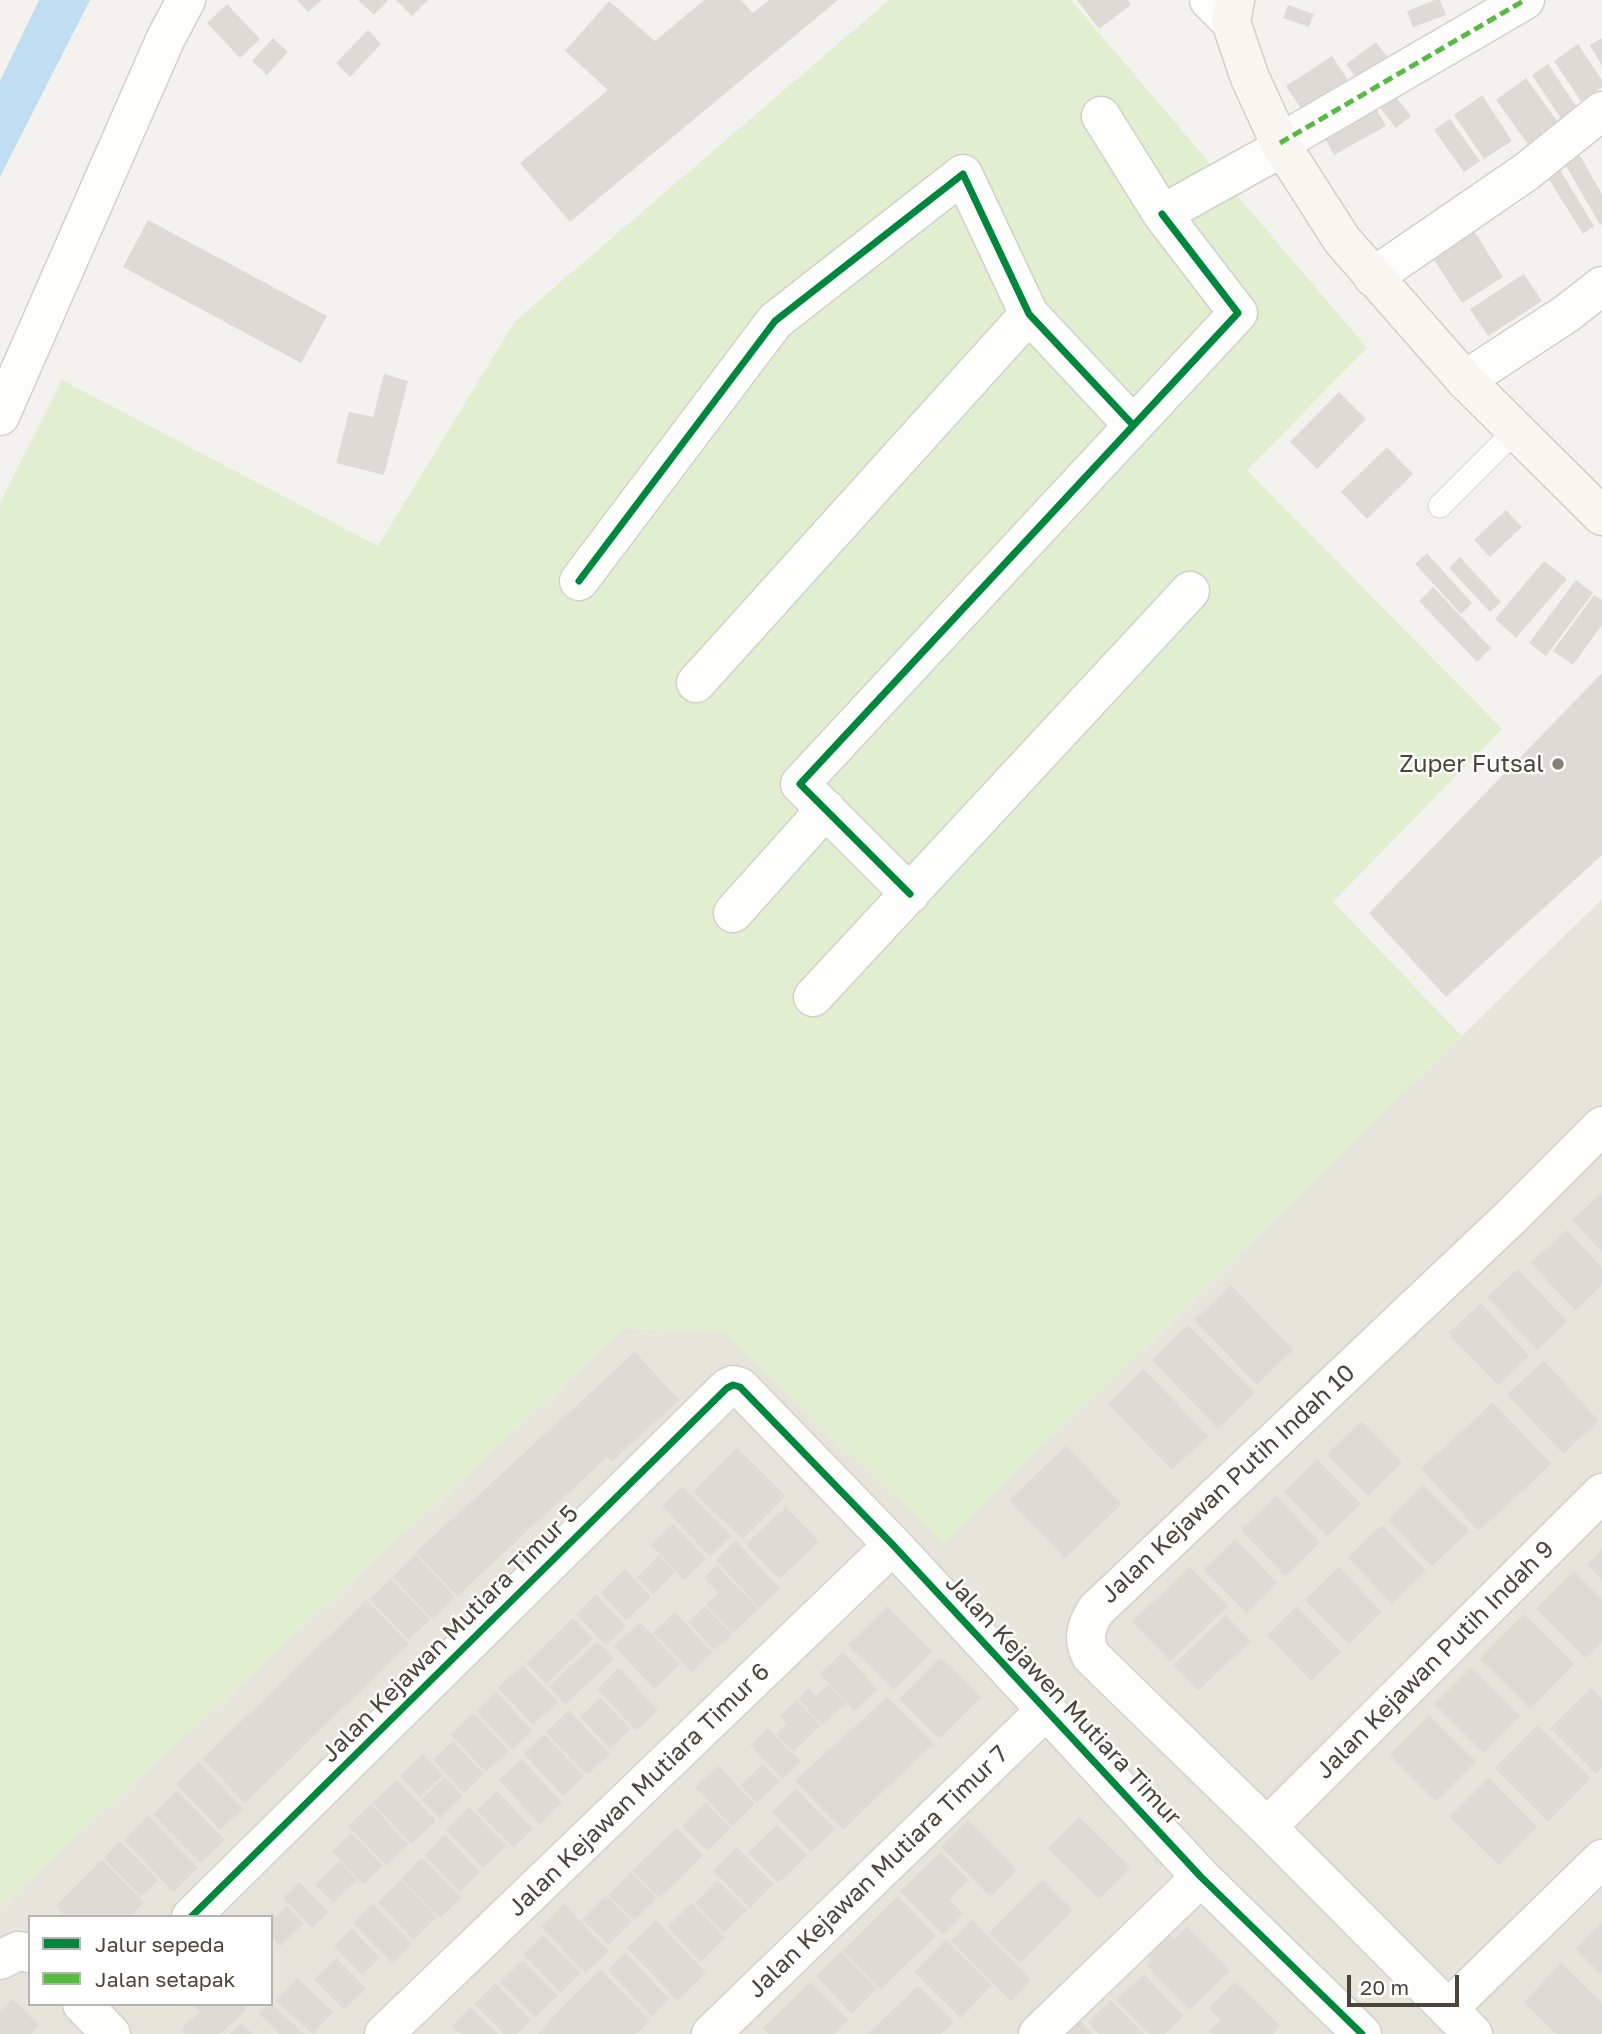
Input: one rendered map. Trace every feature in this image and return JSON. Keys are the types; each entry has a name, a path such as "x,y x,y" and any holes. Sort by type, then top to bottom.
{"street":[{"path":"0,416 160,52 186,0"},
{"path":"1162,214 1525,0"},
{"path":"1225,7 1250,78 1281,145 1342,240 1465,380 1602,516"},
{"path":"1373,277 1525,172 1602,111"},
{"path":"910,894 800,784 1238,313 1162,214 1101,116"},
{"path":"579,581 775,321 963,174 1029,314 1133,425"},
{"path":"1465,380 1566,314 1602,286"},
{"path":"696,683 1029,314"},
{"path":"813,998 1191,591"},
{"path":"733,913 826,809"},
{"name":"Jalan Kejawan Putih Indah 10","path":"1460,2022 1267,1826 1091,1656 1085,1640 1087,1625 1096,1609 1512,1216 1602,1126"},
{"name":"Jalan Kejawan Mutiara Timur 5","path":"193,1915 727,1388 733,1385 740,1387"},
{"name":"Jalan Kejawen Mutiara Timur","path":"740,1387 893,1545 1201,1877 1361,2034"},
{"name":"Jalan Kejawan Putih Indah 9","path":"1267,1826 1602,1493"},
{"name":"Jalan Kejawan Mutiara Timur 6","path":"384,2034 893,1545"},
{"name":"Jalan Kejawan Mutiara Timur 7","path":"711,2034 1046,1710"},
{"path":"1460,2022 1602,1858"},
{"path":"1038,2034 1201,1877"},
{"path":"0,1960 18,1951 28,1953"}],"lane":[{"path":"1440,506 1516,430"}],"shaded area":[{"path":"1602,899 1602,2034 0,2034 0,1907 625,1328 722,1331 944,1543"}],"green space":[{"path":"889,0 1071,0 1367,348 1247,470 1502,729 1333,902 1462,1036 944,1544 722,1331 625,1328 0,1907 0,503 62,380 378,546 515,321"}],"water":[{"path":"39,0 90,0 0,177 0,81"}],"building":[{"path":"297,0 322,0 308,12"},
{"path":"358,0 388,0 374,15"},
{"path":"396,0 428,0 412,16"},
{"path":"704,0 741,0 753,13 769,0 838,0 570,222 520,163 608,90 565,51 609,1 655,41"},
{"path":"1077,0 1128,0 1131,5 1099,29"},
{"path":"1440,0 1446,15 1413,27 1407,11"},
{"path":"227,4 260,39 240,58 207,23"},
{"path":"1288,5 1314,14 1309,27 1283,18"},
{"path":"368,30 381,44 350,77 336,63"},
{"path":"273,38 288,52 267,75 252,61"},
{"path":"1602,38 1602,66 1590,45"},
{"path":"1376,42 1391,62 1361,85 1346,64"},
{"path":"1578,44 1602,80 1602,87 1581,101 1554,61"},
{"path":"1332,56 1352,86 1306,116 1286,86"},
{"path":"1548,64 1578,109 1562,120 1532,75"},
{"path":"1526,78 1560,125 1530,147 1496,100"},
{"path":"1389,88 1411,116 1396,128 1374,100"},
{"path":"1482,95 1512,141 1484,159 1454,115"},
{"path":"1369,96 1386,126 1334,155 1317,124"},
{"path":"1450,119 1480,161 1464,172 1434,130"},
{"path":"1580,156 1602,194 1600,225 1565,164"},
{"path":"1559,168 1594,226 1583,234 1547,176"},
{"path":"148,220 327,316 301,363 123,267"},
{"path":"1468,221 1503,277 1462,303 1426,247"},
{"path":"1524,274 1542,301 1488,336 1470,309"},
{"path":"384,374 408,381 384,475 336,463 349,412 373,417"},
{"path":"1339,392 1366,419 1317,469 1290,442"},
{"path":"1387,447 1413,474 1367,519 1341,492"},
{"path":"1506,510 1522,527 1490,557 1474,540"},
{"path":"1427,553 1472,603 1461,614 1415,564"},
{"path":"1460,557 1501,602 1490,612 1449,568"},
{"path":"1544,561 1567,579 1516,638 1495,619"},
{"path":"1576,580 1593,593 1546,656 1529,643"},
{"path":"1433,587 1491,648 1477,662 1419,601"},
{"path":"1594,595 1602,600 1602,625 1573,665 1553,651"},
{"name":"Zuper Futsal","path":"1602,673 1602,855 1446,997 1369,913"},
{"path":"1602,1193 1602,1252 1572,1220"},
{"path":"1567,1230 1602,1268 1602,1285 1575,1310 1531,1263"},
{"path":"1518,1269 1567,1322 1537,1350 1487,1297"},
{"path":"1231,1285 1293,1350 1257,1385 1195,1320"},
{"path":"1481,1303 1529,1356 1498,1385 1448,1333"},
{"path":"1188,1325 1254,1393 1218,1429 1152,1360"},
{"path":"635,1352 679,1400 611,1462 607,1457 457,1596 416,1552"},
{"path":"1544,1361 1599,1421 1563,1454 1507,1394"},
{"path":"1143,1369 1208,1436 1172,1470 1108,1404"},
{"path":"1493,1402 1551,1464 1479,1531 1421,1469"},
{"path":"1361,1421 1402,1463 1368,1496 1327,1454"},
{"path":"1066,1446 1122,1504 1065,1558 1009,1500"},
{"path":"737,1448 786,1496 743,1539 693,1492"},
{"path":"1317,1459 1361,1504 1327,1536 1284,1492"},
{"path":"1424,1485 1469,1531 1432,1566 1388,1520"},
{"path":"682,1486 731,1536 710,1556 662,1506"},
{"path":"1276,1496 1320,1542 1285,1576 1241,1530"},
{"path":"786,1507 819,1542 779,1579 746,1544"},
{"path":"673,1524 706,1559 684,1580 651,1545"},
{"path":"1382,1525 1426,1571 1392,1604 1348,1558"},
{"path":"1235,1539 1277,1583 1246,1613 1204,1569"},
{"path":"736,1541 780,1589 759,1608 716,1560"},
{"path":"1602,1549 1602,1580 1587,1565"},
{"path":"416,1555 455,1597 432,1619 393,1577"},
{"path":"659,1555 675,1572 653,1594 637,1577"},
{"path":"717,1565 758,1609 733,1633 706,1605 718,1593 704,1578"},
{"path":"1190,1567 1228,1607 1170,1661 1132,1622"},
{"path":"1339,1567 1382,1612 1349,1644 1305,1600"},
{"path":"625,1569 651,1597 626,1620 601,1593"},
{"path":"1574,1571 1602,1599 1602,1642 1585,1658 1536,1609"},
{"path":"391,1579 430,1620 408,1640 370,1599"},
{"path":"596,1595 626,1626 606,1645 576,1614"},
{"path":"366,1600 409,1644 245,1803 203,1759"},
{"path":"705,1606 732,1634 714,1650 688,1622"},
{"path":"887,1606 932,1651 894,1690 848,1645"},
{"path":"1297,1606 1341,1652 1311,1681 1267,1635"},
{"path":"675,1612 712,1653 691,1672 653,1632"},
{"path":"1524,1614 1574,1664 1530,1709 1480,1659"},
{"path":"1226,1615 1251,1641 1198,1691 1173,1665"},
{"path":"573,1618 593,1639 546,1684 526,1663"},
{"path":"640,1622 680,1664 654,1689 614,1646"},
{"path":"597,1641 614,1659 565,1704 549,1687"},
{"path":"843,1652 877,1689 854,1711 820,1673"},
{"path":"940,1657 981,1697 939,1739 899,1699"},
{"path":"523,1665 558,1702 533,1725 498,1688"},
{"path":"618,1668 658,1710 637,1731 597,1689"},
{"path":"1471,1668 1520,1716 1484,1753 1435,1704"},
{"path":"828,1684 846,1703 823,1725 798,1699 809,1688 816,1696"},
{"path":"1591,1688 1602,1699 1602,1767 1596,1773 1550,1728"},
{"path":"496,1692 532,1730 512,1749 476,1711"},
{"path":"887,1697 933,1744 843,1830 795,1781"},
{"path":"601,1698 630,1729 610,1749 580,1717"},
{"path":"796,1700 821,1725 794,1752 776,1734 787,1723 780,1716"},
{"path":"569,1710 610,1754 587,1775 546,1732"},
{"path":"474,1713 509,1751 486,1772 451,1735"},
{"path":"1429,1715 1476,1761 1436,1801 1390,1755"},
{"path":"1537,1725 1591,1778 1548,1822 1494,1768"},
{"path":"768,1728 801,1762 783,1779 750,1745"},
{"path":"544,1734 584,1776 563,1796 524,1753"},
{"path":"453,1741 484,1774 464,1793 433,1760"},
{"path":"423,1754 443,1775 420,1797 400,1776"},
{"path":"522,1759 562,1803 539,1824 499,1780"},
{"path":"199,1762 243,1809 220,1830 176,1784"},
{"path":"763,1764 780,1781 757,1803 740,1785"},
{"path":"719,1766 755,1804 732,1826 695,1787"},
{"path":"445,1777 463,1796 440,1819 421,1800"},
{"path":"1489,1778 1537,1827 1499,1865 1450,1817"},
{"path":"397,1780 436,1821 411,1844 372,1803"},
{"path":"796,1789 835,1829 811,1852 772,1812"},
{"path":"177,1790 225,1840 201,1863 153,1814"},
{"path":"497,1791 533,1829 514,1848 477,1810"},
{"path":"706,1802 731,1828 707,1851 682,1826"},
{"path":"371,1804 408,1845 386,1866 348,1826"},
{"path":"469,1807 506,1846 483,1868 446,1830"},
{"path":"148,1816 198,1868 174,1892 124,1840"},
{"path":"1079,1817 1130,1867 1099,1899 1048,1849"},
{"path":"968,1820 1017,1870 990,1897 941,1847"},
{"path":"777,1825 807,1855 778,1883 748,1853"},
{"path":"677,1828 703,1855 659,1898 632,1870"},
{"path":"351,1833 383,1866 363,1884 332,1851"},
{"path":"445,1835 480,1872 460,1892 424,1855"},
{"path":"120,1841 158,1880 141,1896 104,1858"},
{"path":"737,1847 774,1884 750,1908 713,1870"},
{"path":"941,1852 969,1880 949,1899 963,1914 943,1934 900,1891"},
{"path":"422,1858 461,1898 440,1918 401,1878"},
{"path":"102,1860 144,1902 132,1915 64,1915 56,1906"},
{"path":"339,1861 357,1880 333,1903 315,1885"},
{"path":"631,1872 657,1898 634,1921 608,1895"},
{"path":"401,1880 437,1917 414,1940 378,1902"},
{"path":"717,1880 747,1910 724,1933 695,1903"},
{"path":"1043,1880 1073,1910 1020,1963 989,1933"},
{"path":"299,1882 329,1912 312,1928 283,1898"},
{"path":"606,1895 632,1922 609,1945 582,1919"},
{"path":"898,1896 936,1936 880,1989 843,1951"},
{"path":"692,1903 725,1937 701,1962 668,1927"},
{"path":"373,1904 412,1944 392,1963 353,1923"},
{"path":"564,1904 609,1951 585,1973 541,1927"},
{"path":"287,1906 304,1923 281,1946 273,1939 273,1915 269,1915 272,1912 276,1916"},
{"path":"656,1920 706,1973 677,2000 627,1948"},
{"path":"972,1920 1031,1980 1011,2001 951,1941"},
{"path":"1602,1922 1602,1975 1576,1949"},
{"path":"1187,1927 1230,1971 1189,2010 1147,1966 1152,1961 1144,1951 1165,1930 1174,1940"},
{"path":"352,1929 380,1958 362,1975 334,1946"},
{"path":"543,1935 581,1973 561,1993 523,1954"},
{"path":"945,1940 992,1985 961,2018 914,1972"},
{"path":"841,1952 877,1989 852,2014 816,1976"},
{"path":"626,1953 669,1999 652,2016 608,1970"},
{"path":"336,1958 366,1989 344,2010 314,1979"},
{"path":"523,1960 558,1995 535,2018 500,1983"},
{"path":"1561,1963 1602,2003 1602,2034 1556,2034 1524,2002"},
{"path":"601,1970 650,2021 636,2034 538,2034 568,2001"},
{"path":"1144,1974 1183,2016 1165,2034 1149,2034 1116,2000"},
{"path":"297,1978 333,2012 313,2034 276,2001"},
{"path":"810,1982 848,2020 835,2034 769,2034 763,2028"},
{"path":"1235,1982 1280,2026 1272,2034 1212,2034 1209,2031 1221,2020 1209,2008"},
{"path":"495,1983 531,2020 517,2034 504,2034 474,2004"},
{"path":"918,1986 954,2022 941,2034 867,2034"},
{"path":"13,1999 39,2026 31,2034 0,2034 0,2011"},
{"path":"1111,2000 1144,2034 1099,2034 1088,2022"},
{"path":"273,2005 304,2034 280,2034 259,2014 266,2006"},
{"path":"195,2006 243,2006 246,2010 220,2034 185,2034 181,2029 200,2012"},
{"path":"470,2007 498,2034 461,2034 452,2026"},
{"path":"1080,2021 1092,2034 1067,2034"},
{"path":"241,2023 253,2034 230,2034"}],"marked path":[{"path":"1280,143 1525,0"}],"cycle path":[{"path":"579,581 775,321 963,174 1029,314 1133,425"},
{"path":"910,894 800,784 1238,313 1162,214"},
{"path":"193,1915 733,1385 740,1387 893,1545 1201,1877 1362,2034"}],"place":[{"name":"Zuper Futsal","path":"1558,764"}]}
